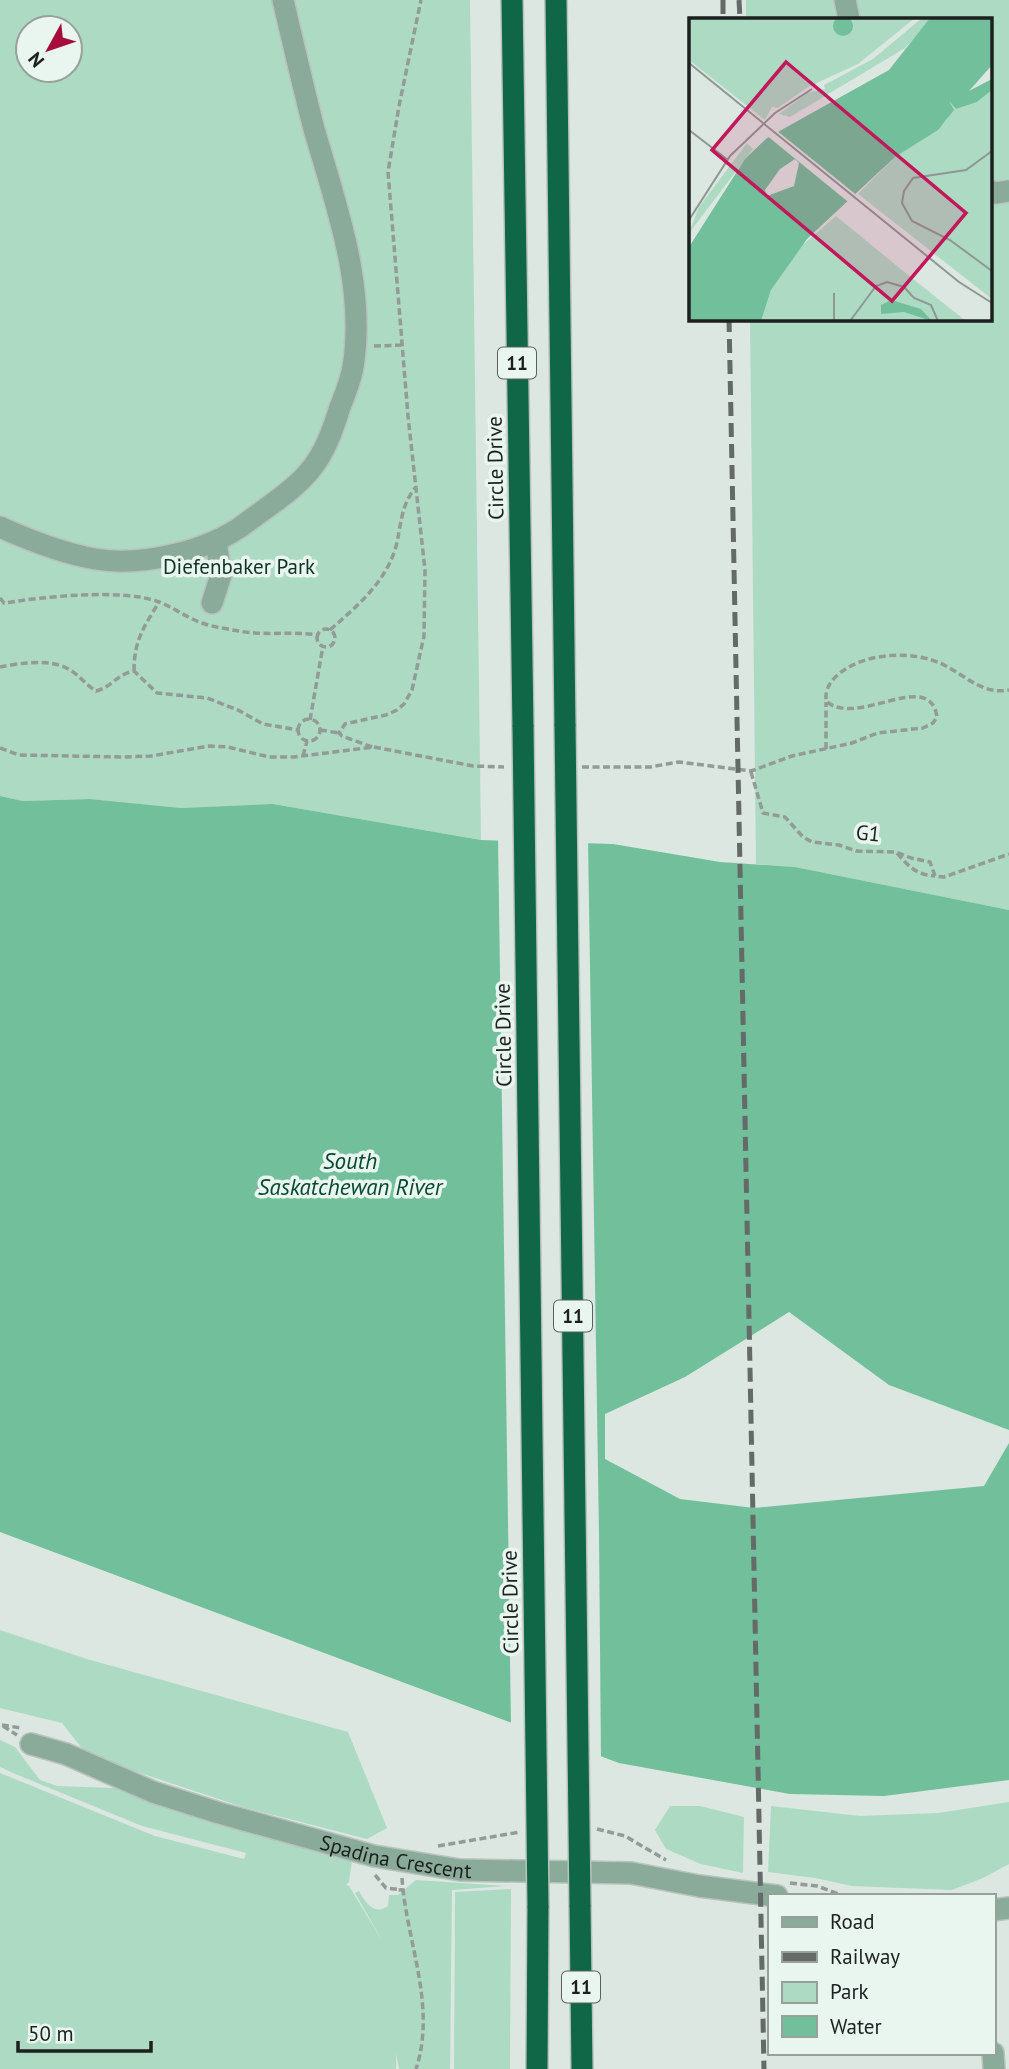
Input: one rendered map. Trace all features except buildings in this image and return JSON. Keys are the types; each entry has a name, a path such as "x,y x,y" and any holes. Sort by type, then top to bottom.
{"highway":[{"name":"Circle Drive","path":"512,0 538,1906 537,2069"},
{"name":"11","path":"556,0 582,2069"}],"street":[{"path":"0,527 62,552 98,559 134,560 170,555 201,548 236,531 294,488 317,462 330,436 353,369 355,347 352,269 283,0"},
{"path":"845,0 849,18"},
{"path":"212,603 220,575 216,541"},
{"name":"Spadina Crescent","path":"31,1744 66,1754 153,1792 374,1856 460,1870 631,1873 699,1886 783,1889"}],"path":[{"path":"339,733 345,724 397,710 404,704 412,690 424,636 425,570 408,416 388,172 421,0"},
{"path":"355,347 404,345"},
{"path":"330,630 335,636 334,641 329,646 323,646 318,641 318,635 323,630 330,630 377,586 396,548 399,523 407,499 416,486"},
{"path":"0,598 2,605 42,597 136,597 159,602 203,624 264,635 294,631 318,635"},
{"path":"159,602 140,633 134,656 134,671 157,693 206,698 263,723 298,730"},
{"path":"310,720 323,646"},
{"path":"0,667 44,663 68,668 96,691 104,689 123,673 134,671"},
{"path":"987,689 1009,690"},
{"path":"826,749 827,701"},
{"path":"310,720 317,724 320,730 315,739 307,741 301,738 298,730 301,723 310,720"},
{"path":"320,730 339,733 346,739 374,747"},
{"path":"303,756 307,741"},
{"name":"G1","path":"751,771 763,813 785,817 803,837 812,842 839,845 856,851 896,852 930,862 935,876"},
{"path":"896,852 909,867 923,875 944,877 1009,854"},
{"path":"586,1829 611,1831 625,1836 675,1864"},
{"path":"429,1847 523,1832"},
{"path":"374,1856 375,1876 382,1885 403,1890"},
{"path":"404,1861 403,1890 422,1989 423,2036 416,2069"},
{"path":"783,1889 817,1886 839,1894"}],"green space":[{"name":"Diefenbaker Park","path":"0,0 470,0 481,840 273,804 181,808 90,799 23,801 0,796"},
{"path":"746,0 1009,0 1009,910 795,867 756,864 750,320 992,320 992,18 746,18"},
{"path":"0,1630 87,1659 348,1732 387,1828 367,1839 246,1808 85,1752 62,1723 0,1708"},
{"path":"0,1740 15,1747 40,1780 57,1786 114,1788 194,1816 352,1860 349,1882 346,1885 384,1944 355,1893 359,1891 374,1909 383,1909 388,1906 389,1895 398,1895 416,1880 506,1886 452,1890 450,2069 399,2069 396,2054 396,2069 0,2069 0,1773 155,1836 244,1859 246,1853 142,1826 13,1773 0,1767"},
{"path":"1009,1802 1009,1864 952,1890 852,1886 768,1872 771,1806 860,1816 938,1813"},
{"path":"670,1806 700,1806 744,1817 743,1873 701,1864 666,1849 655,1830"},
{"path":"511,1889 510,2069 454,2069 455,1892"}],"water":[{"name":"South Saskatchewan River","path":"0,796 23,801 90,799 181,808 273,804 481,840 613,844 720,862 795,867 1009,910 1009,1430 889,1385 789,1312 685,1377 605,1414 605,1459 680,1499 754,1508 984,1486 1009,1443 1009,1780 884,1796 790,1794 619,1763 0,1532"}],"pier":[{"path":"498,837 588,840 601,1760 511,1727"}],"railway":[{"path":"723,0 723,18"},
{"path":"739,0 740,18"},
{"path":"729,320 764,2069"}]}
